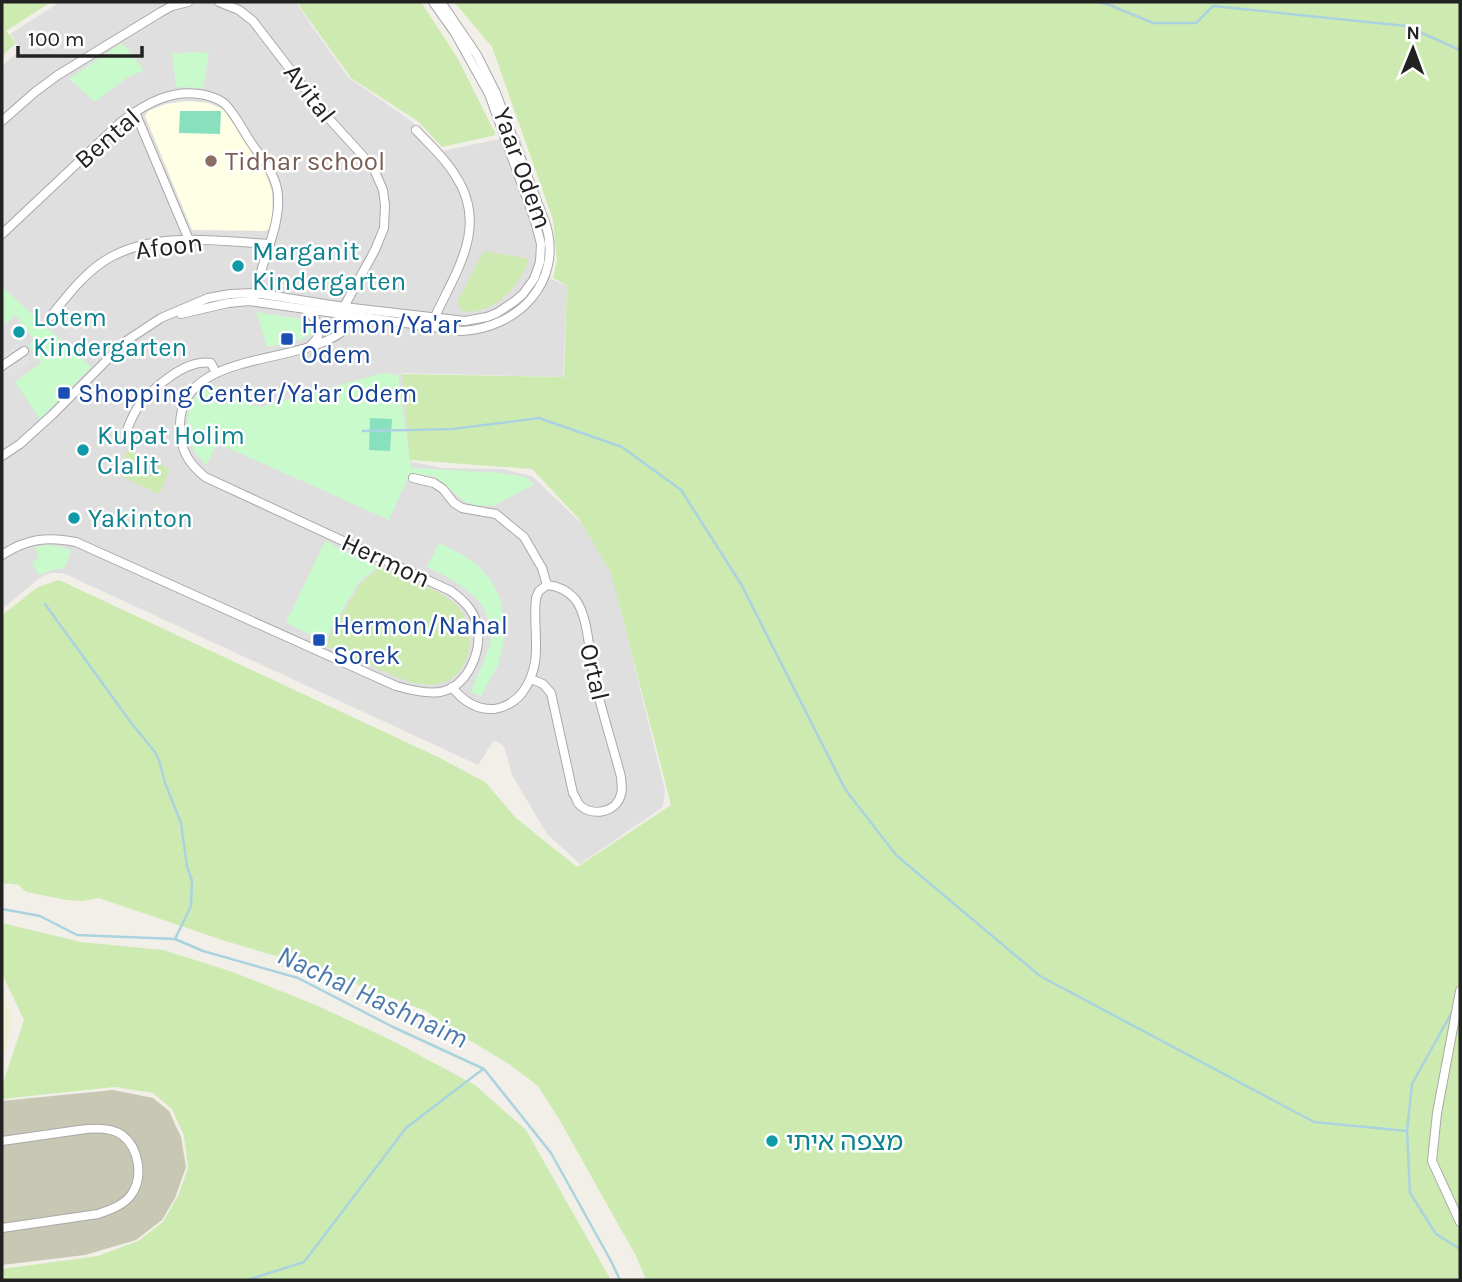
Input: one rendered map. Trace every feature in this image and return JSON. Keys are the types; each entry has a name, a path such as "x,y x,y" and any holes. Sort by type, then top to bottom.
{"street":[{"path":"2,121 60,74 161,12 188,2"},
{"name":"Avital","path":"219,2 239,10 253,21 322,111 366,159 379,178 385,205 384,228 342,310"},
{"name":"Yaar Odem","path":"2,456 20,444 52,415 127,341 161,318 255,298 342,310 465,321 497,313 515,301 534,279 540,262 541,244 535,221 489,94 433,2"},
{"name":"Yaar Odem","path":"255,298 304,309 342,310 449,330 474,330 516,313 530,300 542,282 550,252 546,225 496,93 477,55 441,2"},
{"name":"Bental","path":"2,234 135,112 167,96 182,93 211,96 223,102 234,116 275,180 278,199 274,226 255,298"},
{"path":"135,112 189,240"},
{"path":"416,130 453,171 464,190 470,210 467,244 430,327"},
{"name":"Afoon","path":"51,316 71,290 91,272 108,259 130,249 151,243 189,240 269,244"},
{"path":"304,309 315,318 319,326 316,341 308,348"},
{"name":"Hermon","path":"342,310 342,331 321,345 231,367 204,379 191,390 180,421 185,454 193,467 205,477 441,586 464,601 477,624 478,649 467,673 452,687"},
{"path":"2,366 24,351"},
{"path":"128,426 137,409 153,390 173,375 203,362 211,363 216,373"},
{"path":"2,555 25,543 41,539 57,538 76,542 396,686 426,692 441,692 452,687 461,698 482,708 495,709 507,705 518,698 534,670 537,650 536,598 547,584 542,568 524,537 496,514 462,508 434,483 413,478"},
{"name":"Ortal","path":"531,679 543,684 551,694 573,793 578,803 587,810 597,812 607,810 618,803 622,793 621,777 593,674 582,612 565,590 547,584"},
{"path":"1460,991 1437,1112 1432,1161 1460,1222"},
{"path":"2,1141 79,1129 109,1130 121,1134 131,1145 137,1157 139,1171 131,1195 112,1210 2,1228"}],"shaded area":[{"path":"60,2 296,2 348,77 410,120 442,151 519,135 555,241 550,279 567,285 563,377 402,373 411,462 444,468 503,469 532,476 596,537 607,552 665,791 663,807 580,864 547,834 512,775 504,746 494,740 478,765 63,573 50,573 41,577 2,609 2,66 21,49 10,34"},
{"name":"Tidhar school","path":"186,101 209,103 224,110 266,174 272,191 273,217 272,225 266,231 192,230 145,116 148,111 166,104"},
{"path":"67,296 93,317 75,340 51,316"},
{"path":"18,344 31,362 9,377 2,365 2,355"},
{"path":"2,994 13,1019 2,1064"},
{"path":"113,1090 153,1098 169,1111 181,1137 186,1167 175,1198 162,1220 136,1240 85,1255 2,1265 2,1101"}],"green space":[{"path":"2,2 51,2 6,31 16,43 2,56"},
{"path":"298,2 421,2 458,59 496,135 442,147 419,122 351,78"},
{"path":"454,2 1460,2 1460,1280 646,1280 636,1256 538,1086 509,1064 426,1011 307,965 222,940 99,898 67,900 26,892 19,885 2,883 2,615 38,587 59,580 438,757 485,782 516,818 577,867 671,805 611,573 579,519 532,469 410,460 402,374 564,377 567,285 553,278 557,260 553,220 492,47"},
{"path":"122,43 144,70 125,79 95,102 69,79"},
{"path":"209,53 203,88 176,87 172,54"},
{"path":"180,111 221,111 220,134 179,133"},
{"path":"484,251 529,259 519,279 504,297 484,309 462,311 457,302"},
{"path":"2,287 91,367 40,419 15,382 41,363 29,346 34,339 15,315 2,326"},
{"path":"256,312 307,320 313,327 312,332 300,340 267,347"},
{"path":"383,373 398,375 411,468 501,473 526,477 534,485 493,506 474,505 464,501 434,476 410,473 389,520 217,443 206,465 190,441 188,413 196,395 208,383 250,405 261,407"},
{"path":"370,418 392,419 390,451 369,450"},
{"path":"128,449 170,469 159,494 119,475"},
{"path":"325,541 376,565 375,570 359,582 324,641 286,623"},
{"path":"439,543 481,568 492,583 502,606 504,631 501,655 481,696 471,692 491,638 486,613 466,589 427,567"},
{"path":"46,545 71,550 64,569 54,569 39,575 32,562 39,559 35,547"},
{"path":"378,565 449,599 463,614 469,649 466,660 452,678 442,683 420,684 399,678 324,645 361,583 376,571"},
{"path":"2,923 81,942 163,950 230,971 316,1005 393,1041 475,1085 526,1130 611,1280 2,1280 2,1269 98,1256 138,1241 163,1222 178,1196 188,1168 184,1136 172,1109 153,1093 115,1087 2,1099 2,1086 24,1020 2,974"}],"waterway":[{"path":"1097,2 1153,23 1196,23 1213,6 1406,26 1460,50"},
{"path":"363,431 453,429 539,418 622,447 681,490 741,584 845,789 896,855 1040,976 1314,1122 1407,1131"},
{"path":"45,604 159,760 181,823 187,866 192,881 191,906 175,939"},
{"name":"Nachal Hashnaim","path":"2,909 40,916 77,935 175,939 203,951 298,978 393,1027 484,1069 551,1153 620,1280"},
{"path":"1452,1012 1412,1084 1407,1131 1410,1193 1436,1234 1460,1249"},
{"path":"247,1280 304,1262 406,1128 483,1069"}],"place":[{"name":"Tidhar school","path":"211,161"},
{"name":"Marganit Kindergarten","path":"238,266"},
{"name":"Lotem Kindergarten","path":"19,332"},
{"name":"Hermon/Ya'ar Odem","path":"287,339"},
{"name":"Shopping Center/Ya'ar Odem","path":"64,393"},
{"name":"Kupat Holim Clalit","path":"83,450"},
{"name":"Yakinton","path":"74,518"},
{"name":"Hermon/Nahal Sorek","path":"319,640"},
{"name":"מצפה איתי","path":"772,1141"}]}
